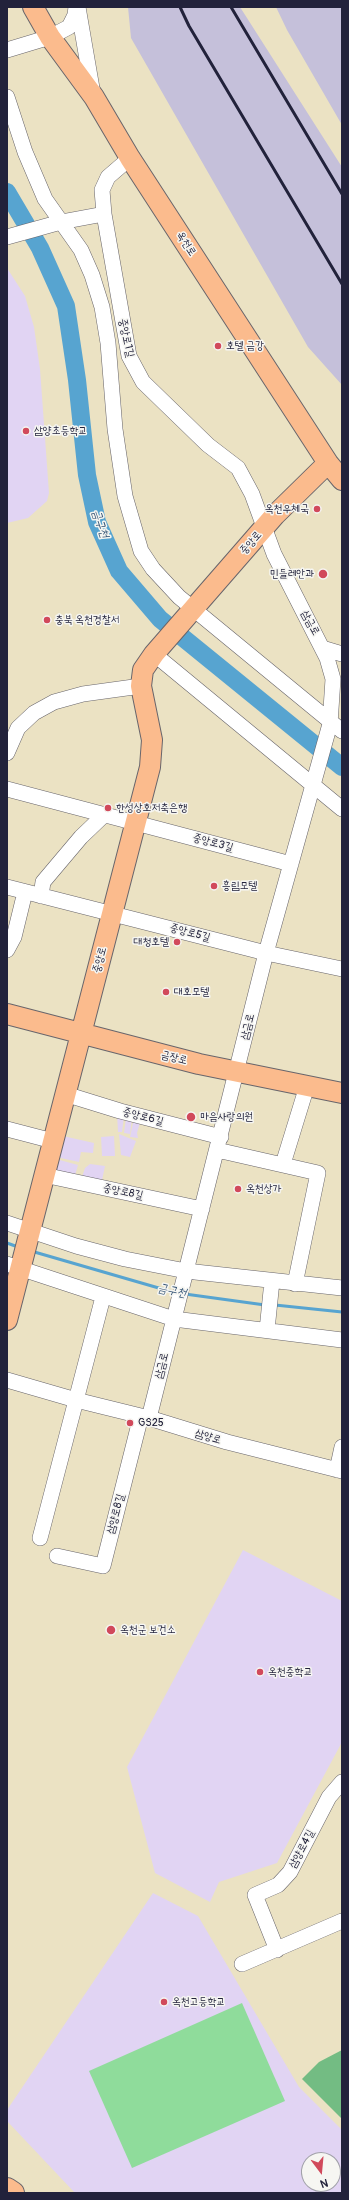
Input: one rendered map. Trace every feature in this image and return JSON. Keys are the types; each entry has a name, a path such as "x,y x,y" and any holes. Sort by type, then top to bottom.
{"highway":[{"path":"7,2189 13,2193"}],"main road":[{"name":"옥천로","path":"33,7 50,37 94,97 130,158 328,463 342,480"},
{"name":"중앙로","path":"13,1267 28,1237 150,767 152,740 141,686 143,670 157,651 264,527 328,463"},
{"name":"금장로","path":"8,1017 237,1072 342,1093"},
{"path":"7,1320 13,1267"}],"street":[{"path":"7,50 50,37 69,28 77,7"},
{"path":"77,7 94,97"},
{"path":"7,97 25,152 45,199 58,223 81,250 92,275 102,307 108,343 115,430 125,496 141,551 153,569 179,597 195,608 334,726"},
{"name":"중앙로1길","path":"130,158 108,177 102,190 104,214 128,356 143,382 208,445 238,468 252,494 264,527"},
{"path":"7,237 58,223 104,214"},
{"name":"삼금로","path":"145,1417 175,1317 266,953 315,780 334,726 333,679 322,648 274,554 264,527"},
{"path":"322,648 342,654"},
{"path":"157,651 201,694 315,780 342,809"},
{"path":"7,753 18,728 34,713 54,702 83,694 141,686"},
{"name":"중앙로3길","path":"7,789 291,864"},
{"path":"41,896 43,882 81,837 104,815"},
{"name":"중앙로5길","path":"7,887 266,953 342,969"},
{"path":"7,950 14,937 25,892"},
{"path":"283,1164 307,1086"},
{"name":"중앙로6길","path":"65,1094 283,1164 318,1173 295,1284"},
{"path":"7,1129 53,1141"},
{"name":"중앙로8길","path":"44,1175 202,1209"},
{"path":"7,1223 28,1237 185,1274 342,1288"},
{"path":"13,1267 102,1297 175,1317 342,1340"},
{"path":"267,1330 272,1281"},
{"path":"40,1538 102,1297"},
{"name":"삼양로","path":"7,1380 76,1400 145,1417 227,1442 339,1470"},
{"name":"삼양로8길","path":"57,1556 102,1566 145,1417"},
{"path":"339,1470 342,1447"},
{"name":"삼양로4길","path":"277,1950 255,1895 278,1885 290,1872 329,1797 342,1782"},
{"path":"242,1964 342,1921"}],"shaded area":[{"path":"128,7 240,7 342,167 342,385 308,347 131,38"},
{"path":"276,7 342,7 342,125 287,30"},
{"name":"삼양초등학교","path":"7,268 25,296 34,327 40,369 49,493 47,501 28,518 7,523"},
{"path":"117,1114 124,1116 122,1132 118,1132"},
{"path":"126,1118 132,1119 130,1134 124,1133"},
{"path":"134,1118 141,1119 137,1133 138,1138 130,1137"},
{"path":"119,1134 136,1141 130,1157 121,1155"},
{"path":"63,1136 94,1143 93,1153 81,1152 79,1162 56,1157"},
{"path":"114,1136 115,1156 102,1156 101,1137"},
{"path":"56,1159 78,1165 74,1179 52,1175"},
{"path":"90,1164 105,1166 101,1185 81,1180 85,1168"},
{"name":"옥천중학교","path":"243,1550 342,1601 342,1742 277,1863 219,1882 210,1902 155,1873 127,1767"},
{"name":"옥천고등학교","path":"153,1893 198,1916 299,2087 342,2130 342,2193 75,2193 7,2121 7,2110"}],"green space":[{"path":"242,2003 285,2101 132,2168 89,2071"},
{"path":"342,2050 342,2119 302,2079 319,2062"}],"waterway":[{"name":"금구천","path":"7,192 40,248 66,306 77,380 87,475 97,522 119,571 160,619 342,767"},
{"name":"금구천","path":"7,1243 18,1247"},
{"name":"금구천","path":"31,1251 176,1293"},
{"name":"금구천","path":"185,1294 265,1305"},
{"name":"금구천","path":"275,1305 342,1312"}],"railway":[{"path":"180,7 189,26 342,284"},
{"path":"231,7 342,194"}],"place":[{"name":"호텔 금강","path":"218,346"},
{"name":"삼양초등학교","path":"26,431"},
{"name":"옥천우체국","path":"317,509"},
{"name":"민들레안과","path":"323,574"},
{"name":"충북 옥천경찰서","path":"47,620"},
{"name":"한성상호저축은행","path":"108,808"},
{"name":"흥림모텔","path":"214,886"},
{"name":"대청호텔","path":"177,942"},
{"name":"대호모텔","path":"166,992"},
{"name":"마음사랑의원","path":"191,1117"},
{"name":"옥천상가","path":"238,1189"},
{"name":"GS25","path":"130,1423"},
{"name":"옥천군 보건소","path":"111,1630"},
{"name":"옥천중학교","path":"260,1672"},
{"name":"옥천고등학교","path":"164,2002"}]}
